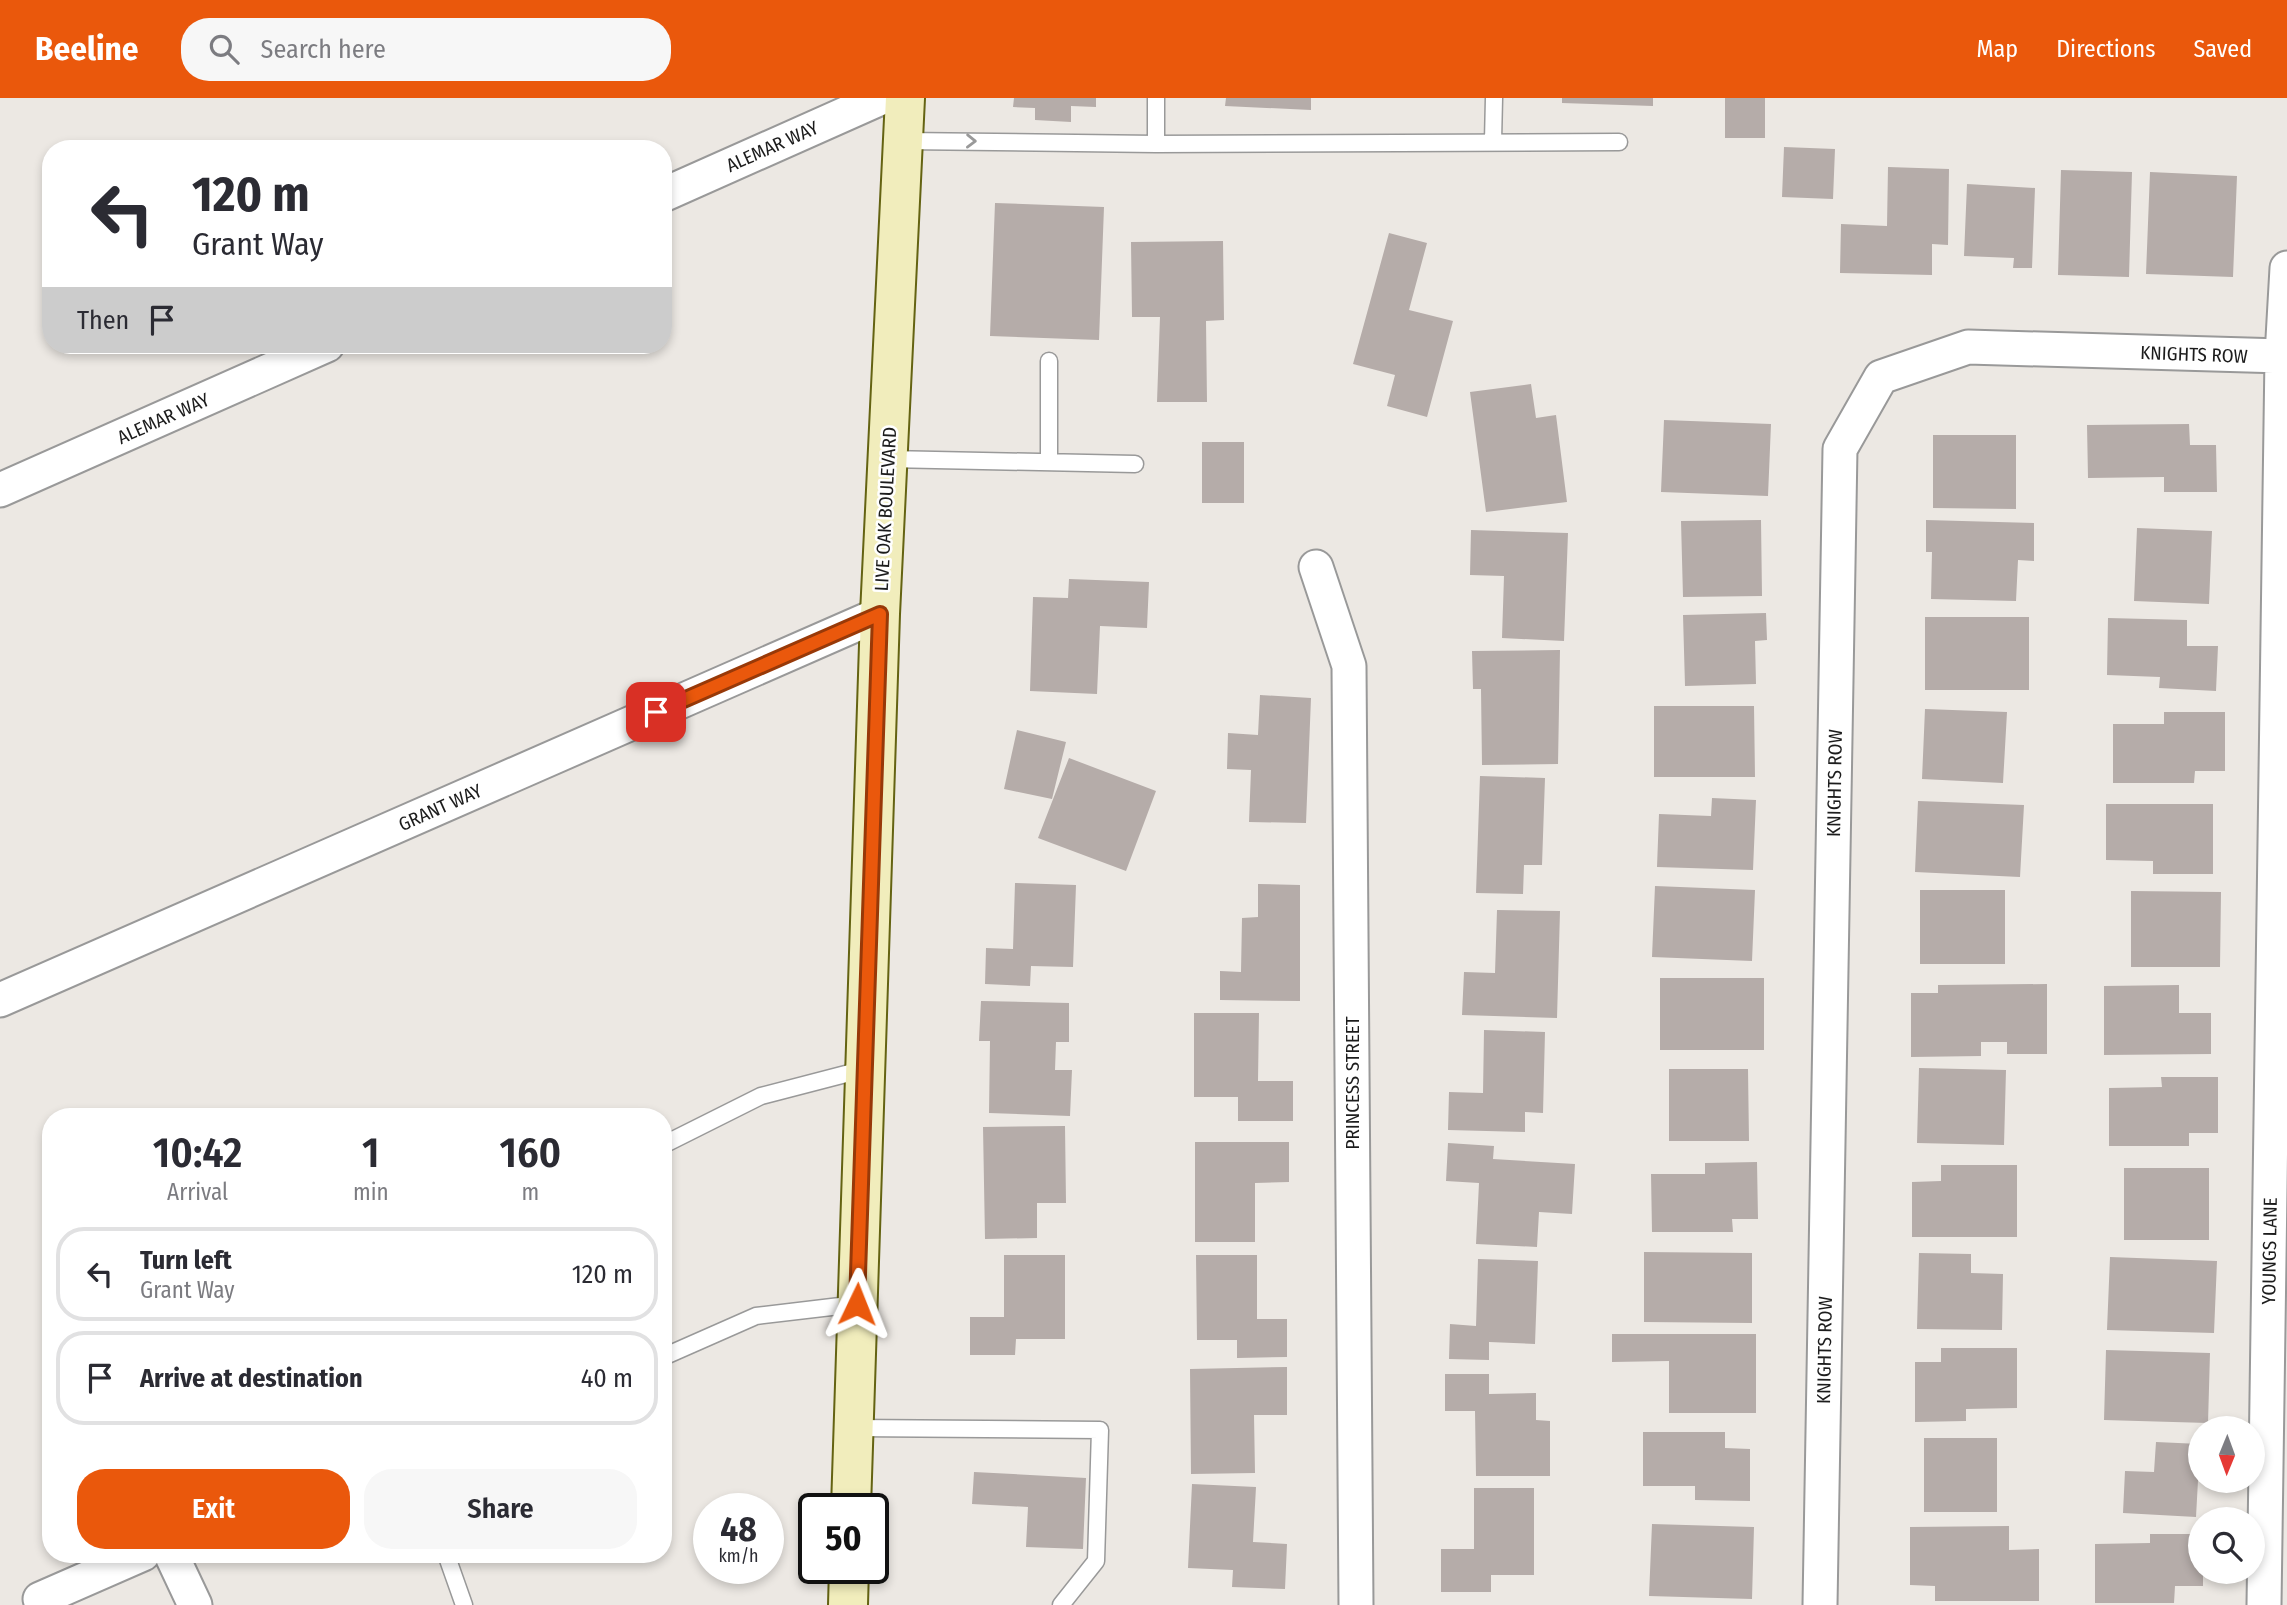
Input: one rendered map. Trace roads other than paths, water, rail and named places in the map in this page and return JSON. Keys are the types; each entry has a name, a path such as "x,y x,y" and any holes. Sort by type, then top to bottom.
{"main road":[{"name":"LIVE OAK BOULEVARD","path":"852,1493 880,614 905,98"},
{"path":"848,1605 849,1584"}],"street":[{"name":"ALEMAR WAY","path":"672,191 881,98"},
{"name":"YOUNGS LANE","path":"2264,1605 2282,356 2287,268"},
{"name":"KNIGHTS ROW","path":"1820,1605 1840,450 1881,377 1968,347 2282,356"},
{"name":"ALEMAR WAY","path":"0,490 307,354"},
{"name":"PRINCESS STREET","path":"1316,567 1349,666 1356,1605"},
{"name":"GRANT WAY","path":"0,1000 880,614"},
{"path":"40,1599 122,1563"},
{"path":"175,1563 195,1605"}],"lane":[{"path":"1156,98 1156,144"},
{"path":"1493,141 1494,98"},
{"path":"903,141 1156,144 1619,142"},
{"path":"1049,360 1049,462"},
{"path":"888,460 1135,464"},
{"path":"672,1140 761,1096 864,1069"},
{"path":"672,1353 756,1316 857,1304"},
{"path":"854,1428 1100,1430 1096,1561 1061,1605"},
{"path":"449,1563 464,1605"}]}
